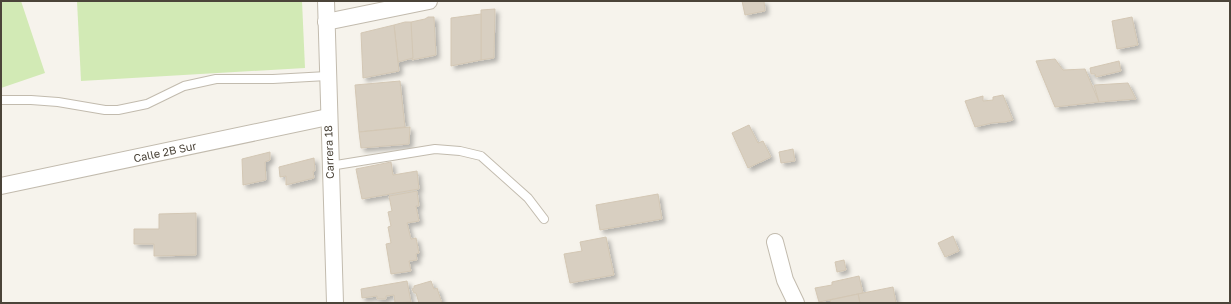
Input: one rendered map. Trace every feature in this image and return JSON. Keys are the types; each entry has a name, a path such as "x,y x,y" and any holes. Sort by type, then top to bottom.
{"street":[{"name":"Carrera 18","path":"326,1 328,117 335,303"},
{"path":"326,22 429,1"},
{"name":"Calle 2B Sur","path":"1,186 328,117"},
{"path":"775,242 785,280 796,303"}],"lane":[{"path":"1,100 58,102 105,110 118,110 147,104 184,86 216,78 327,76"},
{"path":"330,166 435,149 460,151 481,156 528,198 544,219"}],"green space":[{"path":"1,1 21,1 45,73 1,88"},
{"path":"77,1 302,1 305,68 81,81"}],"building":[{"path":"742,1 764,1 765,11 745,15"},
{"path":"495,9 494,58 481,60 481,10"},
{"path":"481,14 481,60 451,66 451,18"},
{"path":"428,17 434,17 436,55 412,60 411,22"},
{"path":"1132,17 1138,45 1117,49 1112,21"},
{"path":"411,22 413,58 398,62 394,25"},
{"path":"394,25 399,71 363,78 361,33"},
{"path":"1055,59 1063,70 1085,69 1099,102 1055,107 1036,61"},
{"path":"1119,61 1121,71 1096,77 1095,74 1091,74 1090,68"},
{"path":"400,81 405,127 359,132 355,85"},
{"path":"1128,83 1136,99 1099,102 1094,85"},
{"path":"1003,95 1013,120 975,127 965,101 983,96 983,101 993,100 993,97"},
{"path":"749,125 758,143 763,141 771,157 748,168 732,133"},
{"path":"410,127 409,144 361,148 359,132"},
{"path":"793,149 795,161 781,163 779,152"},
{"path":"270,152 270,160 265,162 266,180 243,185 242,159"},
{"path":"314,158 314,178 286,185 286,176 280,177 279,167"},
{"path":"391,162 393,175 417,171 419,189 362,199 356,169"},
{"path":"417,191 419,206 416,206 419,221 407,223 411,239 416,238 419,253 416,254 417,260 409,261 411,271 391,274 386,244 391,243 388,227 391,226 388,212 392,211 389,196"},
{"path":"658,194 662,219 600,230 596,205"},
{"path":"196,213 196,255 154,256 154,244 134,244 134,229 159,229 159,214"},
{"path":"953,236 959,251 945,257 938,243"},
{"path":"606,237 614,275 570,283 564,254 582,251 580,242"},
{"path":"844,260 846,270 837,272 835,262"},
{"path":"859,276 863,293 819,302 815,288 832,285 832,282"},
{"path":"407,281 411,302 395,303 394,295 386,296 386,299 377,299 377,296 362,298 361,289"},
{"path":"431,281 434,289 437,288 442,303 419,303 416,293 414,293 412,289 414,286"},
{"path":"893,287 896,303 860,303 858,294"},
{"path":"858,294 860,303 831,303 830,300"}]}
